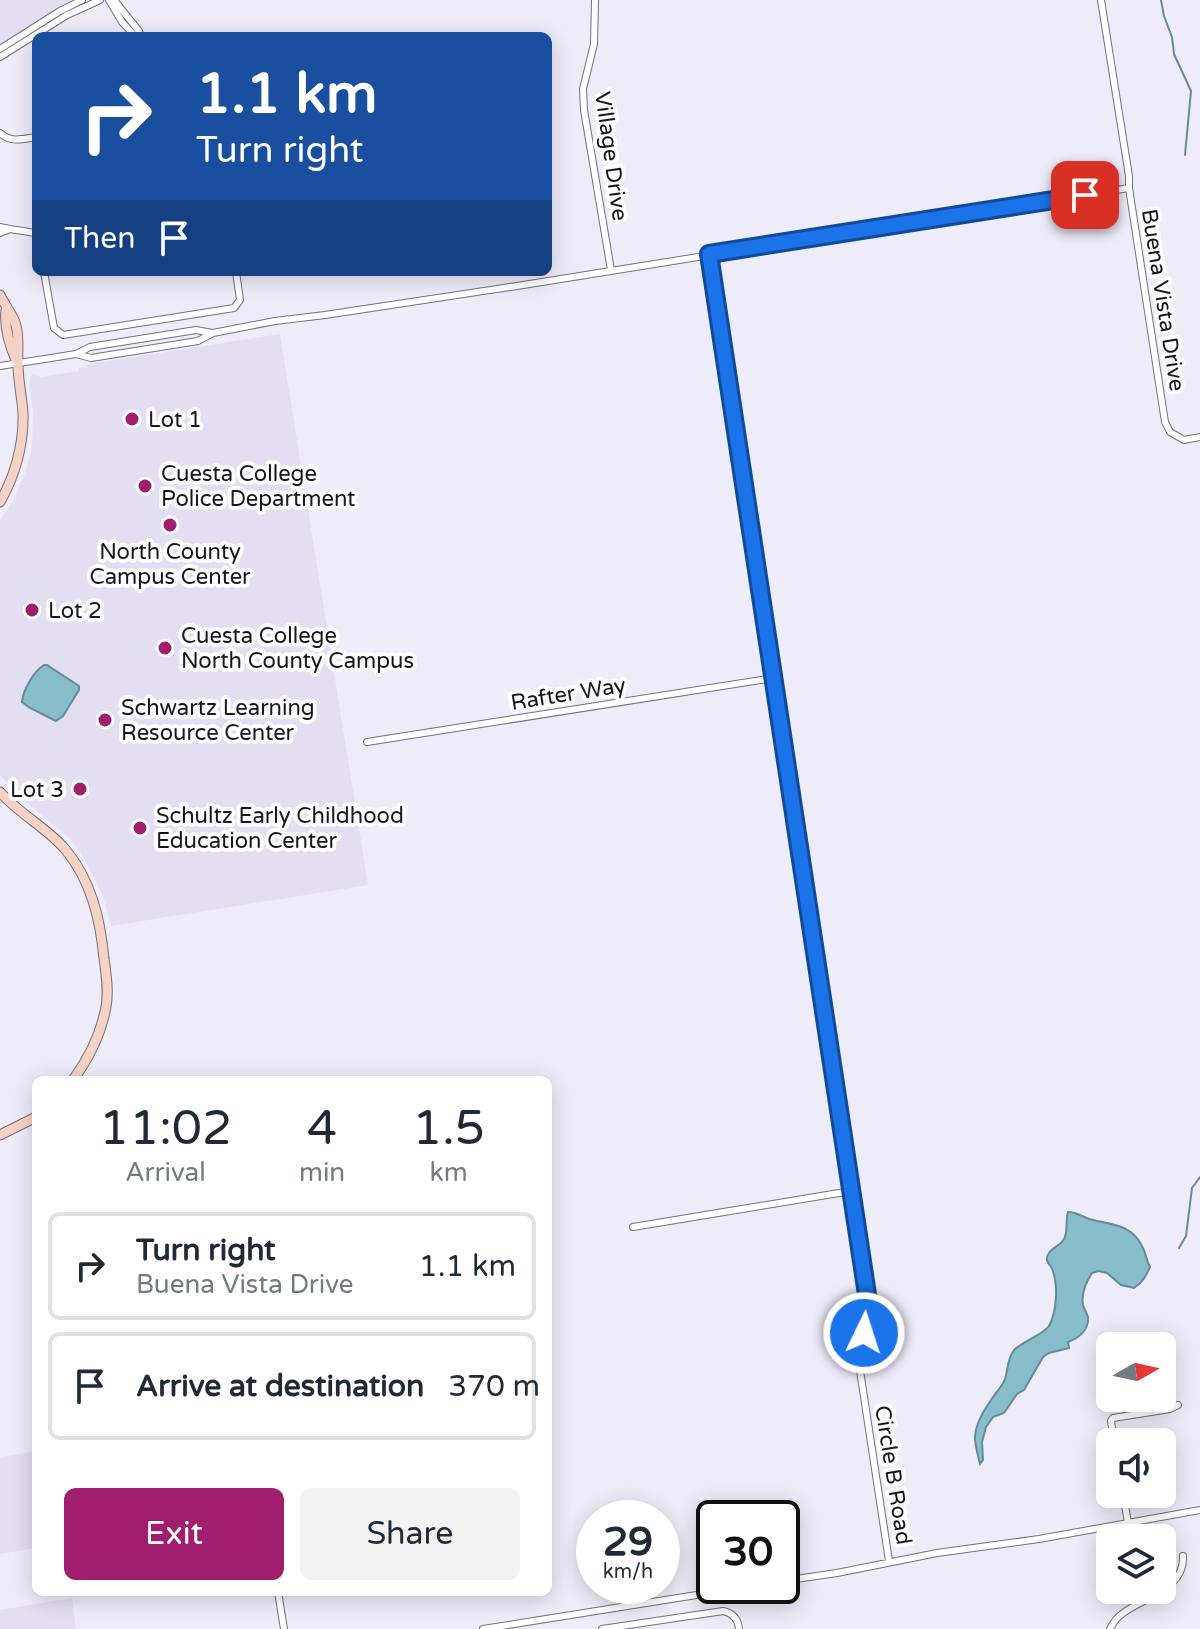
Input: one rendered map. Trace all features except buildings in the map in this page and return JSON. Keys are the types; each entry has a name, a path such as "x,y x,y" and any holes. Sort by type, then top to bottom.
{"street":[{"path":"0,49 82,0"},
{"path":"40,32 100,0"},
{"path":"111,0 139,32"},
{"name":"Village Drive","path":"595,0 594,44 583,89 584,110 611,270"},
{"name":"Buena Vista Drive","path":"1101,0 1165,422 1170,432 1184,440 1200,437"},
{"path":"0,57 32,37"},
{"path":"0,133 13,140 32,138"},
{"name":"Buena Vista Drive","path":"76,354 91,358 198,341 213,333 275,321 1129,188"},
{"path":"0,230 32,232"},
{"name":"Circle B Road","path":"709,254 868,1301 860,1370 889,1561"},
{"path":"45,276 54,328 63,335 234,308 240,300 237,276"},
{"path":"0,295 6,310 14,318 17,331 23,414 19,453 0,502"},
{"name":"Buena Vista Drive","path":"0,366 76,354 90,347 196,330 213,333"},
{"name":"Rafter Way","path":"367,742 774,678"},
{"path":"0,792 64,848 86,882 98,913 107,983 106,1006 93,1049 76,1076"},
{"path":"0,1135 32,1119"},
{"path":"633,1227 851,1191"},
{"path":"1112,1428 1113,1418 1178,1405"},
{"path":"1125,1508 1128,1523"},
{"path":"800,1578 1200,1510"},
{"path":"1110,1629 1123,1613 1175,1581 1184,1567 1183,1556"},
{"path":"483,1629 696,1595"},
{"path":"279,1596 284,1629"},
{"path":"602,1629 723,1611 735,1618 739,1629"}],"shaded area":[{"path":"0,0 74,0 0,46"},
{"name":"Cuesta College North County Campus","path":"280,334 368,885 111,926 103,896 81,853 68,837 20,797 0,775 0,521 15,497 32,449 33,411 29,381 31,376 79,371 79,368 90,364"},
{"path":"32,1452 32,1549 0,1554 0,1457"},
{"path":"72,1598 76,1629 0,1629 0,1610"}],"water":[{"path":"44,665 79,686 63,716 56,721 22,702 30,681"},
{"path":"1068,1212 1128,1230 1139,1240 1150,1267 1144,1279 1134,1288 1121,1285 1107,1273 1092,1273 1083,1296 1088,1317 1085,1330 1068,1342 1069,1348 1043,1357 1024,1390 1017,1394 1004,1413 993,1417 986,1427 980,1464 976,1429 985,1408 1004,1382 1012,1353 1046,1329 1052,1320 1056,1284 1047,1257 1064,1239"}],"waterway":[{"path":"1161,0 1174,54 1191,91 1185,155"},
{"path":"1179,1248 1186,1236 1192,1188 1200,1177"}],"place":[{"name":"Lot 1","path":"132,419"},
{"name":"Cuesta College Police Department","path":"145,486"},
{"name":"North County Campus Center","path":"170,525"},
{"name":"Lot 2","path":"32,610"},
{"name":"Cuesta College North County Campus","path":"165,648"},
{"name":"Schwartz Learning Resource Center","path":"105,720"},
{"name":"Lot 3","path":"80,789"},
{"name":"Schultz Early Childhood Education Center","path":"140,828"}],"route":[{"path":"864,1333 868,1301 709,254 1085,195"}]}
